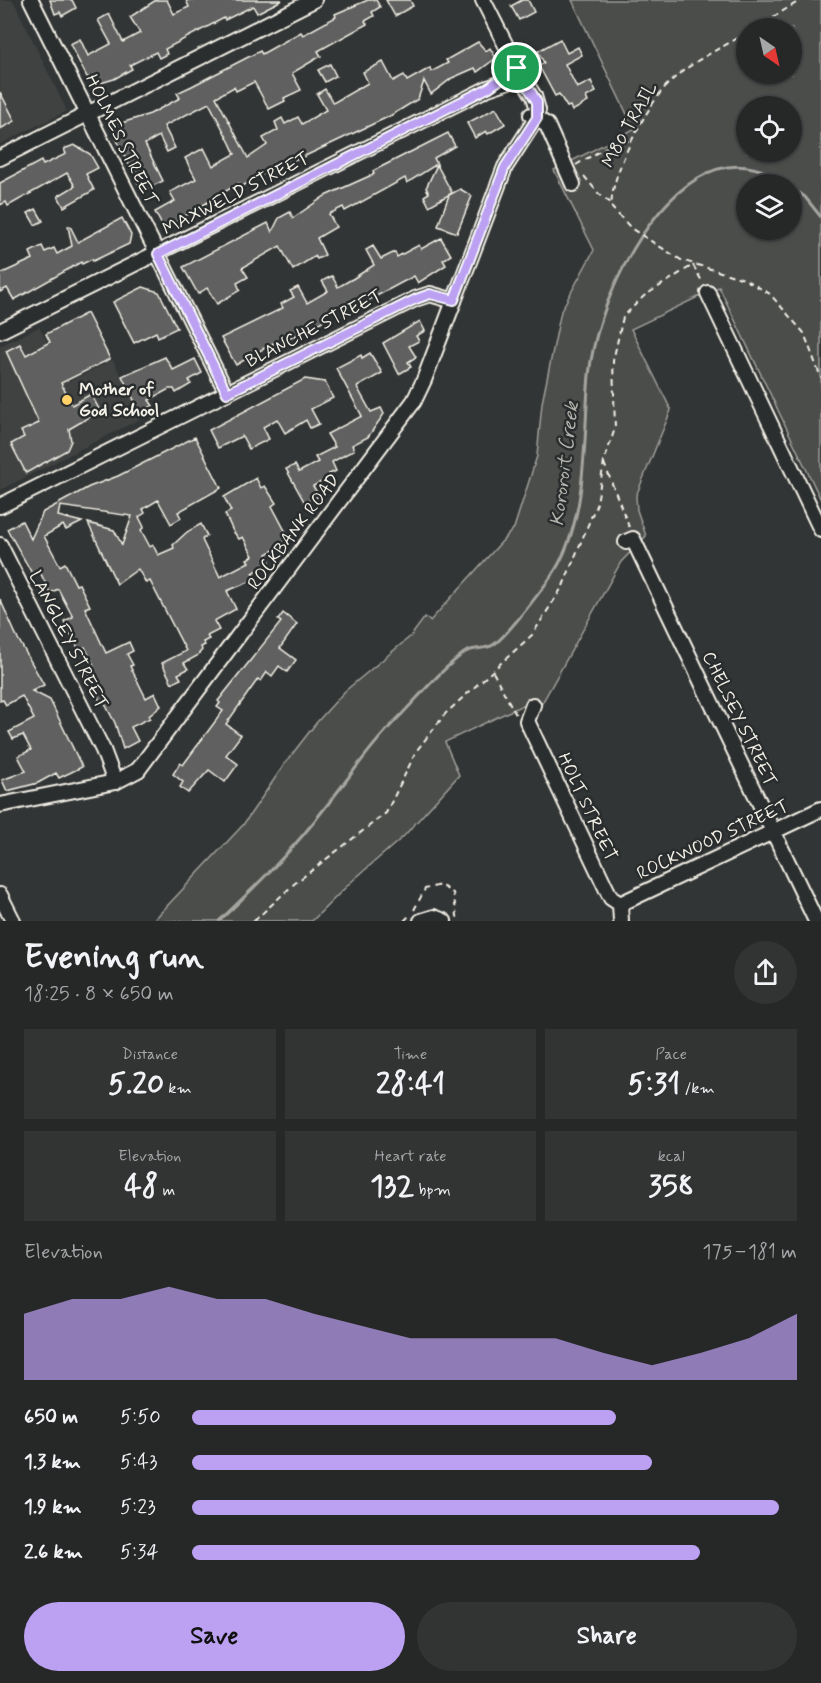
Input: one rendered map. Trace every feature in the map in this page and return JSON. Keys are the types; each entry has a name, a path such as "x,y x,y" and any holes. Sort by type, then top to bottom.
{"street":[{"name":"HOLMES STREET","path":"31,0 227,393"},
{"path":"0,158 315,0"},
{"path":"483,0 520,74 534,116 547,125 572,168 573,184"},
{"name":"MAXWELD STREET","path":"0,331 520,74"},
{"name":"ROCKBANK ROAD","path":"0,805 119,781 138,770 150,756 414,401 505,167 512,141 534,116"},
{"path":"708,293 821,530"},
{"name":"BLANCHE STREET","path":"0,506 416,299 430,294 454,300"},
{"name":"CHELSEY STREET","path":"629,540 816,921"},
{"name":"LANGLEY STREET","path":"0,545 119,781"},
{"name":"HOLT STREET","path":"531,710 527,721 611,898 620,904"},
{"name":"ROCKWOOD STREET","path":"620,904 821,809"},
{"path":"0,895 13,921"},
{"path":"620,904 621,921"}],"path":[{"path":"771,18 801,0"},
{"name":"M80 TRAIL","path":"611,203 614,181 633,140 668,83 736,40"},
{"path":"633,140 612,144 572,168 611,203 614,213 632,229 693,264 744,279 770,294 790,314 804,333 821,378"},
{"path":"693,264 708,293"},
{"path":"254,921 294,884 386,813 417,750 446,713 532,635 563,586 597,503 604,462 615,428 613,362 616,340 623,317 644,296 693,264"},
{"path":"604,462 629,540"},
{"path":"493,672 514,715 531,710"},
{"path":"404,921 418,907 425,889 434,885 445,886 453,893 458,921"}],"shaded area":[{"path":"0,0 13,0 67,111 0,144"},
{"path":"572,0 821,0 821,500 719,287 631,329 671,410 636,496 637,510 646,536 621,562 541,705 531,701 445,742 459,775 404,836 351,882 312,921 153,921 243,825 286,762 345,691 411,636 425,617 430,621 514,528 537,456 542,403 561,311 594,250 554,170 634,129"},
{"name":"Mother of God School","path":"39,327 68,382 113,360 142,418 0,490 0,346"}],"building":[{"path":"50,0 72,0 76,8 62,16 60,12 55,14"},
{"path":"156,0 167,0 174,14 189,7 186,0 282,0 257,13 253,6 225,20 224,18 165,49 167,54 159,58 156,52 130,65 132,69 114,79 101,83 87,77 70,44 80,39 88,56 111,44 98,20 109,14 123,42 140,33 130,17"},
{"path":"368,0 376,0 380,7 372,12 374,16 365,21 367,24 318,51 321,56 292,73 301,90 284,98 285,101 269,109 254,82 236,91 234,87 216,97 248,158 267,145 263,138 278,130 275,122 282,118 285,124 298,117 302,124 326,110 317,94 325,89 333,103 368,83 363,72 383,62 393,81 404,75 407,81 430,68 431,72 448,63 446,60 478,42 486,51 490,48 496,58 477,72 475,68 452,78 431,94 424,81 418,99 390,116 303,157 280,164 241,187 239,183 164,229 155,212 175,201 170,192 196,179 185,158 204,148 213,166 235,154 230,143 209,103 164,126 175,148 167,152 159,136 145,144 163,181 142,191 115,136 119,134 115,125 150,114 180,98 177,93 260,51 262,54 301,32 303,35 336,17 335,14"},
{"path":"386,0 410,0 413,6 395,16"},
{"path":"522,0 528,0 534,12 519,20 511,6"},
{"path":"560,39 567,53 578,47 582,55 565,64 577,88 591,81 596,92 586,97 588,102 572,111 559,94 555,96 539,66 544,63 538,51"},
{"path":"330,64 336,76 325,82 318,70"},
{"path":"0,92 15,121 0,129"},
{"path":"496,108 505,124 488,134 486,131 475,138 467,123"},
{"path":"448,133 455,146 434,158 437,164 407,183 405,178 345,211 343,207 329,214 336,227 317,238 325,255 317,259 315,256 293,270 280,246 242,268 248,277 237,283 240,290 217,304 207,288 198,294 183,267 268,223 272,232 279,218 290,212 293,218 325,196 374,174 373,171"},
{"path":"74,145 90,154 98,168 86,174 94,190 64,207 58,196 75,186 67,173 8,206 6,202 0,205 0,183 41,161 43,165 66,154 64,149"},
{"path":"437,165 452,193 429,206 424,196 429,193 426,188"},
{"path":"460,189 472,196 457,233 438,226 449,195"},
{"path":"36,209 43,221 35,225 28,213"},
{"path":"122,218 131,235 129,244 93,261 92,259 82,264 81,262 14,300 7,288 0,292 0,274 33,259 30,252 42,246 45,252 54,248 57,254 72,246 68,226 78,242"},
{"path":"441,238 451,255 443,260 446,265 418,283 414,276 356,307 354,303 347,308 345,304 325,313 327,317 318,324 275,346 273,343 236,365 221,338 283,308 281,304 294,297 290,291 298,287 307,303 328,291 322,281 332,276 338,287 354,278 374,265 366,250 373,246 381,259 395,252 397,257 419,245 421,249"},
{"path":"143,287 159,292 177,328 158,337 156,332 134,343 113,302"},
{"path":"87,313 110,359 61,383 72,405 91,394 100,411 69,429 71,441 67,450 26,473 11,444 24,437 21,431 39,423 6,351 20,344 26,355 50,342 46,334"},
{"path":"420,321 425,331 416,336 419,341 409,346 416,357 408,362 411,367 399,374 383,343"},
{"path":"370,353 382,373 357,387 371,412 381,408 384,414 368,437 352,445 354,450 332,462 336,471 329,474 331,477 313,486 319,496 305,503 286,469 295,465 299,472 318,462 315,457 335,447 327,434 362,416 336,368 361,355 362,358"},
{"path":"165,357 173,370 195,359 202,373 189,380 191,384 176,393 174,389 169,389 149,400 153,406 140,412 122,376"},
{"path":"305,379 325,382 333,398 311,409 319,424 310,428 306,420 285,433 277,419 263,427 269,439 249,449 242,436 218,448 209,430"},
{"path":"195,437 221,488 178,512 181,518 171,524 158,500 143,509 145,513 139,517 144,527 141,530 150,547 153,545 158,555 174,548 173,545 187,532 201,524 207,536 202,539 203,542 220,577 249,562 247,559 253,556 243,537 239,539 233,531 225,514 231,511 224,497 256,478 261,488 265,486 276,503 272,506 290,540 267,554 270,562 253,573 256,579 227,591 236,609 214,621 219,630 207,636 209,639 203,642 205,645 201,647 202,650 197,656 184,663 188,669 178,674 181,679 172,683 162,663 186,651 150,581 146,583 138,569 117,584 88,523 114,530 122,545 132,516 60,506 58,516 82,522 66,530 63,525 44,536 60,566 65,563 76,585 79,584 90,606 85,608 106,653 129,642 133,651 127,654 133,665 130,666 146,698 155,693 161,706 149,716 150,718 131,727 138,741 123,749 115,723 104,702 101,704 87,670 94,666 85,647 79,650 64,621 73,617 58,589 50,593 40,572 33,575 7,529 22,521 31,539 43,512 89,487 118,476"},
{"path":"0,599 17,637 44,685 32,691 50,700 82,767 59,778 56,773 38,783 7,791 2,780 26,771 18,756 31,750 23,735 13,739 9,732 34,719 22,696 6,705 3,700 0,701"},
{"path":"283,613 297,624 280,648 296,660 287,672 279,666 272,676 267,672 261,681 258,679 226,724 241,735 226,755 238,764 225,782 209,770 188,793 180,787 183,782 173,774 180,763 183,765 223,711 217,707 220,703 218,701 281,622 278,620"}],"waterway":[{"name":"Kororoit Creek","path":"219,921 300,839 381,737 432,682 464,653 490,647 499,640 523,614 550,578 563,556 578,507 593,349 612,292 640,238 677,194 710,172 732,166 744,166 770,174"},
{"name":"Kororoit Creek","path":"802,195 821,217"}],"place":[{"name":"Mother of God School","path":"67,400"}],"route":[{"path":"517,68 537,102 537,118 517,145 505,167 454,300 430,294 416,299 227,393 158,254 488,88 517,68"}]}
